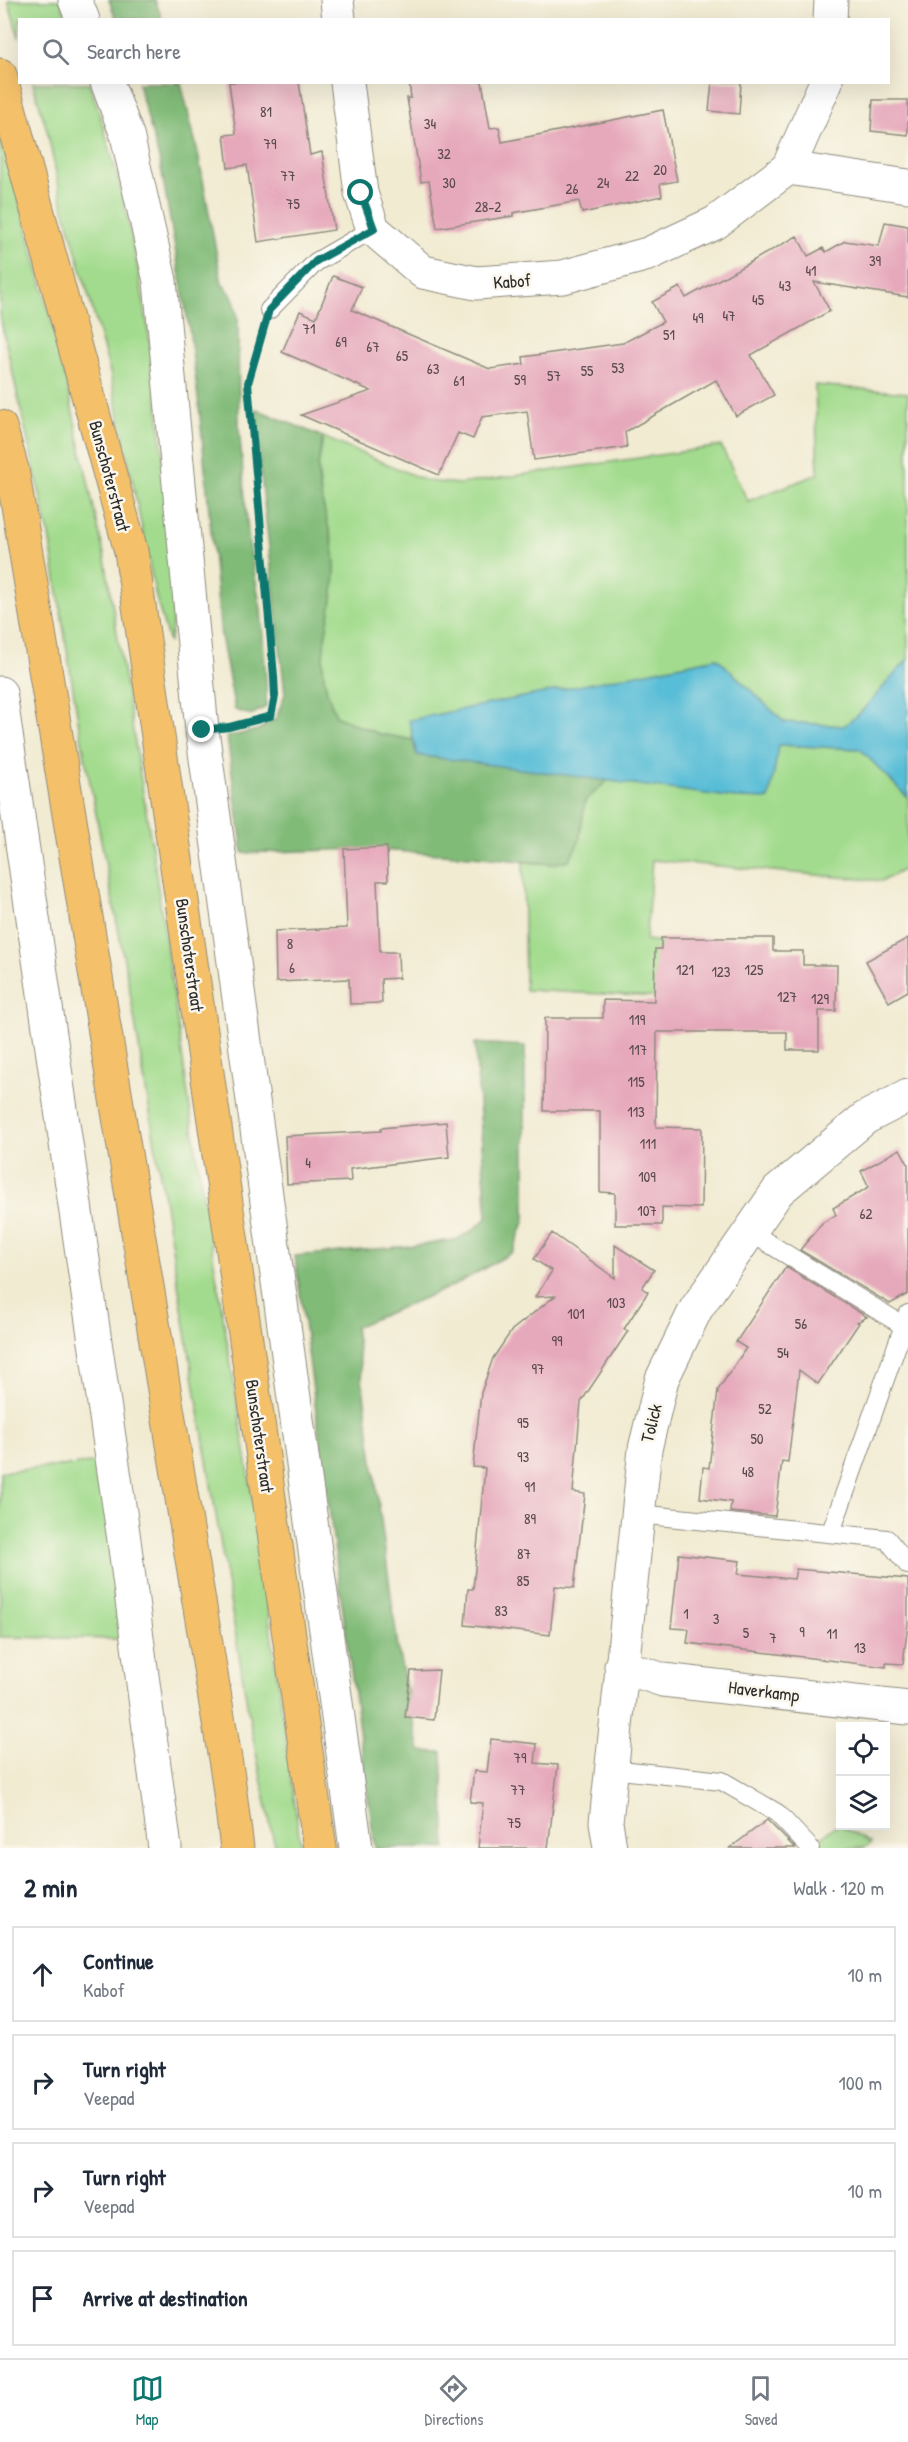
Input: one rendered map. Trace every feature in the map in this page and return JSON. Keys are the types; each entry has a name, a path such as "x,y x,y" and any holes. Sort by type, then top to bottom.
{"main road":[{"name":"Bunschoterstraat","path":"0,75 131,551 320,1848"},
{"path":"0,427 12,469 228,1777 237,1848"}],"street":[{"path":"75,0 81,18"},
{"path":"337,0 339,18"},
{"path":"830,18 831,0"},
{"path":"108,84 127,135 160,281 202,730 357,1848"},
{"name":"Kabof","path":"347,84 361,193 374,229 423,272 476,283 563,277 648,254 715,223 788,168 825,84"},
{"path":"788,168 908,186"},
{"path":"0,693 121,1521 165,1848"},
{"name":"Tolick","path":"610,1848 606,1822 645,1449 662,1379 696,1309 778,1191 865,1118 908,1096"},
{"name":"Haverkamp","path":"621,1666 663,1680 908,1708"}],"lane":[{"path":"269,310 316,261 374,229"},
{"path":"750,1232 906,1320 831,1533"},
{"path":"638,1514 887,1539 908,1565"},
{"path":"611,1769 722,1780 777,1813 810,1848"}],"path":[{"path":"202,730 229,727 271,716 275,696 248,383 269,310"}],"green space":[{"path":"8,0 60,0 67,18 18,18 18,35"},
{"path":"109,0 155,0 162,18 116,18"},
{"path":"33,84 89,84 121,190 152,354 173,582 173,613 169,643 156,597 110,372 62,201 47,130"},
{"path":"138,84 181,84 198,153 222,284 232,296 238,321 239,428 249,544 261,609 266,681 266,707 251,715 235,710 221,636 199,405 189,328 160,162"},
{"path":"0,130 57,340 105,559 153,854 199,1171 250,1481 301,1848 275,1848 250,1722 129,986 78,720 49,535 0,317"},
{"path":"815,385 908,393 908,659 862,711 844,726 784,722 717,658 410,720 413,740 379,734 337,717 329,701 323,678 322,650 332,593 318,468 323,437 427,481 459,484 721,446 748,501 818,474"},
{"path":"256,409 323,437 318,461 319,482 335,569 323,659 328,696 337,717 379,734 413,740 417,755 609,779 585,801 579,842 569,860 552,864 363,849 243,853 227,737 258,730 276,719 285,694"},
{"path":"779,745 861,749 908,798 908,867 883,881 652,860 646,940 671,943 658,997 525,990 523,862 552,864 579,842 585,801 609,779 736,798"},
{"path":"475,1043 525,1046 525,1219 513,1252 455,1285 355,1327 399,1655 420,1751 442,1752 446,1848 375,1848 295,1256 422,1245 458,1239 487,1218"},
{"path":"101,1462 124,1639 0,1637 0,1472"},
{"path":"836,1826 836,1830 848,1830 871,1843 864,1848 823,1848 815,1842"}],"water":[{"path":"717,658 784,722 844,726 862,711 908,659 908,798 860,749 779,745 769,799 736,798 417,755 409,720"}],"building":[{"path":"229,84 299,84 310,155 322,152 334,230 258,242 247,165 228,168 224,135 236,134"},
{"path":"409,84 482,84 490,128 499,127 502,142 663,110 677,181 660,184 662,196 582,213 579,201 513,213 513,216 437,228 429,181 421,182 407,98 411,98"},
{"path":"712,84 741,84 739,114 709,111"},
{"path":"873,100 908,100 908,135 871,131"},
{"path":"885,222 908,226 908,297 814,282 830,311 751,355 774,395 736,416 716,380 625,432 627,447 534,460 527,411 482,417 473,439 458,433 439,475 301,415 371,391 282,352 300,311 316,318 333,276 362,287 352,310 490,369 524,364 523,357 623,343 663,322 652,302 680,287 686,298 797,236 808,256 823,248 826,252 845,241 879,246"},
{"path":"387,847 388,881 377,881 380,952 398,952 399,978 381,979 382,1003 350,1004 349,979 276,982 275,931 347,928 344,849"},
{"path":"661,938 773,938 773,951 803,951 803,965 837,965 836,1011 819,1011 819,1050 787,1050 787,1032 657,1032 656,1127 702,1128 701,1208 662,1207 662,1225 615,1225 615,1193 600,1192 600,1111 544,1111 545,1018 603,1018 603,1000 654,1001 655,949 661,949"},
{"path":"908,938 908,991 889,1002 866,961"},
{"path":"446,1122 449,1157 350,1169 351,1181 287,1184 285,1136 381,1131 381,1128"},
{"path":"900,1149 908,1164 908,1294 890,1304 800,1250 822,1223 836,1215 833,1208 869,1187 861,1171"},
{"path":"552,1233 615,1278 615,1245 654,1270 642,1288 648,1292 624,1329 628,1331 581,1402 573,1492 585,1494 574,1588 555,1586 550,1635 465,1625 468,1589 473,1589 485,1468 473,1467 481,1393 493,1358 512,1330 555,1296 535,1297 552,1271 534,1259"},
{"path":"786,1267 867,1317 857,1322 859,1323 818,1384 799,1370 788,1462 782,1461 775,1516 730,1512 731,1502 700,1498 703,1467 709,1468 718,1390 746,1348 736,1342"},
{"path":"679,1554 740,1561 738,1574 794,1579 796,1569 908,1579 908,1624 903,1664 886,1663 886,1667 687,1643 689,1629 671,1628"},
{"path":"439,1670 434,1720 405,1717 411,1671"},
{"path":"491,1739 537,1744 535,1763 558,1765 548,1848 478,1848 483,1803 470,1802 474,1771 487,1772"},
{"path":"767,1820 795,1848 730,1848"}],"route":[{"path":"202,730 229,727 271,716 275,696 274,676 248,383 269,310 316,261 374,229 361,193"}]}
